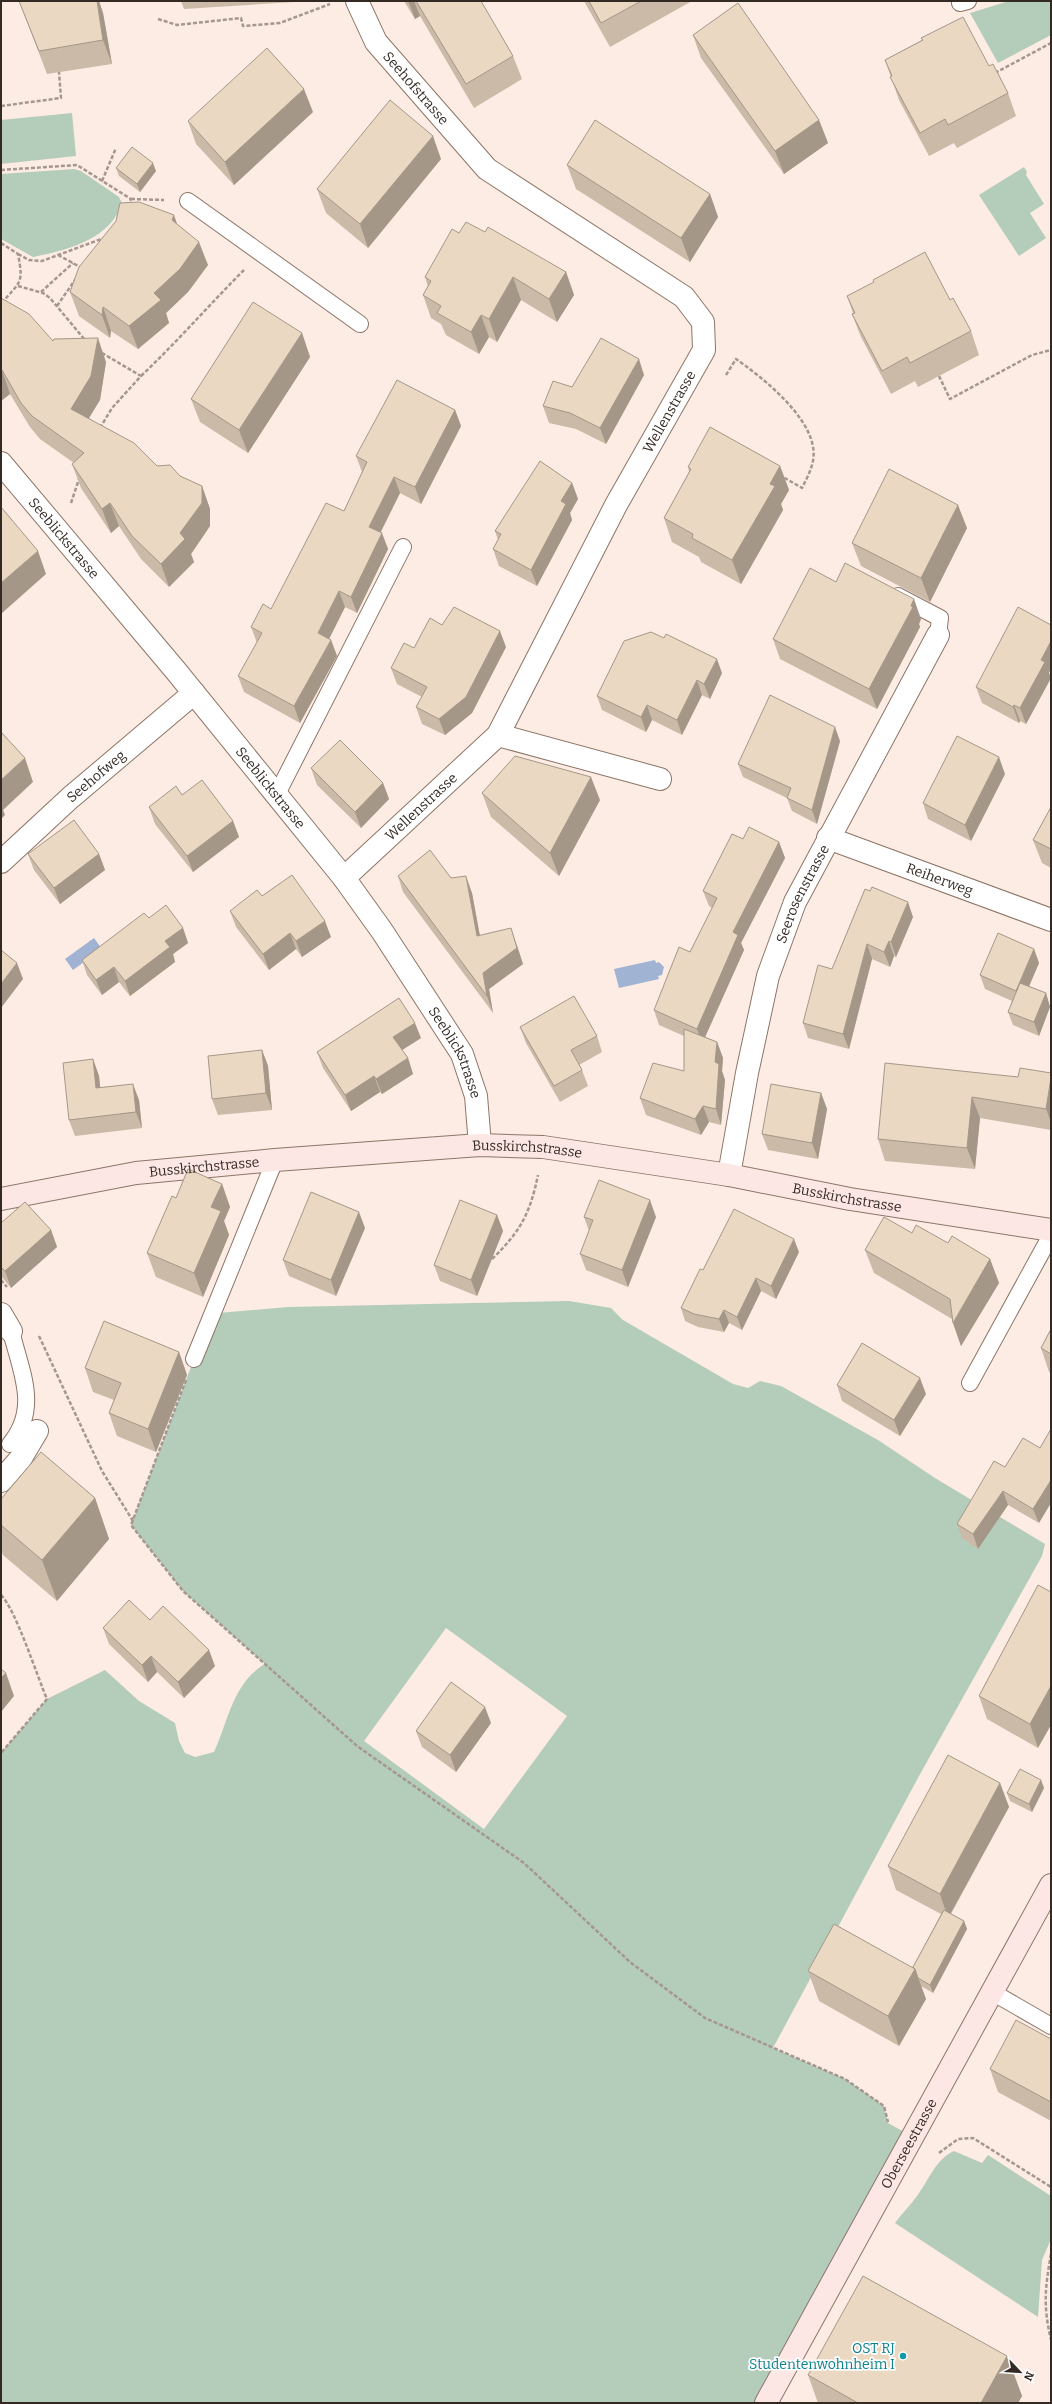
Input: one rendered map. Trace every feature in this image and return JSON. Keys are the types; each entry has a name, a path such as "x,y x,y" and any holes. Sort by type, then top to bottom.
{"street":[{"name":"Seehofstrasse","path":"356,1 376,42 487,169"},
{"name":"Wellenstrasse","path":"344,878 498,735 616,505 704,350 703,322 684,297 487,169"},
{"name":"Seeblickstrasse","path":"1,463 80,554 344,878 382,931 462,1054 476,1096 480,1145"},
{"name":"Seerosenstrasse","path":"729,1175 747,1073 768,976 795,902 828,838 938,636"},
{"name":"Seehofweg","path":"1,862 70,798 194,694"},
{"path":"498,735 660,778"},
{"name":"Reiherweg","path":"828,838 1051,920"},
{"name":"Busskirchstrasse","path":"1,1199 136,1173 275,1160 480,1145 543,1147 729,1175 850,1199 1051,1230"},
{"path":"1,1481 21,1458 37,1431"},
{"name":"Oberseestrasse","path":"766,2403 1051,1885"}],"lane":[{"path":"188,201 260,254 360,324"},
{"path":"276,796 403,547"},
{"path":"886,590 940,618 938,636"},
{"path":"194,1359 275,1160"},
{"path":"970,1383 1051,1235"},
{"path":"6,1322 27,1399 26,1415 21,1431 10,1444"},
{"path":"992,1992 1051,2026"}],"path":[{"path":"158,19 177,25 241,18 243,26 280,23 331,4"},
{"path":"991,76 1051,43"},
{"path":"1,106 61,98 59,72"},
{"path":"102,181 116,148"},
{"path":"1,170 77,165 131,199 188,201"},
{"path":"126,206 131,199"},
{"path":"100,244 109,231"},
{"path":"1,243 18,254 35,262 104,238"},
{"path":"1,304 18,286 21,274 18,254"},
{"path":"97,433 112,408 141,376 260,254"},
{"path":"58,255 83,268"},
{"path":"57,306 87,262"},
{"path":"41,293 73,263"},
{"path":"18,286 41,293 57,306 89,344"},
{"path":"939,376 950,398 1032,355 1051,350"},
{"path":"98,351 141,376"},
{"path":"726,375 736,359 758,374 791,407 809,431 814,448 812,466 802,488 777,473"},
{"path":"70,505 81,471"},
{"path":"492,1259 513,1239 523,1223 536,1183 543,1147"},
{"path":"1,1280 9,1289"},
{"path":"36,1331 102,1470 133,1521"},
{"path":"194,1359 131,1525 183,1591 357,1746 524,1863 630,1962 705,2018 845,2079 884,2106 888,2123"},
{"path":"1,1595 5,1599 14,1618 47,1699 1,1753"},
{"path":"939,2152 958,2139 973,2138 1051,2187"},
{"path":"1051,2254 1045,2290 1045,2308 1051,2340"}],"green space":[{"path":"1009,1 1051,1 1051,35 998,63 970,13"},
{"path":"72,113 76,156 1,164 1,120"},
{"path":"1024,167 1027,172 1026,175 1044,204 1030,213 1046,238 1019,256 979,195"},
{"path":"74,169 81,171 119,197 122,203 116,216 108,226 98,234 73,247 33,257 1,239 1,174"},
{"path":"569,1301 611,1308 623,1320 733,1384 748,1388 760,1381 781,1386 878,1440 935,1478 1045,1544 1042,1556 919,1776 773,2048 845,2079 884,2106 888,2123 913,2137 766,2403 1,2403 1,1753 47,1699 105,1670 139,1701 175,1723 179,1741 185,1753 195,1757 214,1752 238,1692 254,1672 265,1664 183,1591 131,1525 194,1359 218,1313 288,1307","holes":["446,1628 567,1716 484,1829 364,1741"]},
{"path":"954,2151 982,2163 988,2155 1051,2196 1051,2239 1042,2260 1038,2317 895,2223 917,2196 937,2165 947,2155"}],"water":[{"path":"94,938 102,949 73,970 65,959"},
{"path":"655,960 656,963 659,962 664,967 662,975 658,976 659,979 619,988 614,969"}],"building":[{"path":"19,1 97,1 103,40 39,51"},
{"path":"416,1 481,1 513,56 466,84"},
{"path":"589,1 641,1 601,23"},
{"path":"738,3 819,120 775,151 693,35"},
{"path":"963,17 989,66 993,64 1008,93 948,125 945,119 920,133 890,77 892,76 885,60 923,40 921,38"},
{"path":"267,48 304,89 225,162 188,121"},
{"path":"390,100 433,136 360,224 317,189"},
{"path":"595,120 710,194 681,238 567,165"},
{"path":"132,147 153,163 137,184 116,168"},
{"path":"139,202 174,215 172,220 199,242 180,269 154,293 161,300 129,326 103,307 102,315 70,292 79,267 116,221 120,203"},
{"path":"466,222 485,232 488,227 566,272 549,299 513,277 489,319 481,315 471,332 437,313 441,306 423,295 431,281 425,277 452,229 459,233"},
{"path":"925,252 950,300 953,298 971,331 910,363 907,357 882,371 852,314 855,313 847,296"},
{"path":"1,298 29,314 53,341 54,339 98,338 91,376 71,409 134,443 157,466 170,465 180,476 202,486 202,503 180,533 185,539 161,564 132,536 110,503 102,509 72,464 84,453 32,416 21,403 2,370 1,371"},
{"path":"253,302 302,333 239,430 191,399"},
{"path":"601,338 639,359 600,428 570,413 543,406 553,381 572,387"},
{"path":"397,380 455,410 415,487 394,477 369,527 382,533 351,597 339,591 318,633 331,640 294,706 238,676 262,633 251,627 263,604 271,609 326,503 344,511 367,462 356,456"},
{"path":"710,427 780,466 770,484 775,486 732,560 692,538 693,534 664,518 691,469 688,467"},
{"path":"540,461 572,483 561,501 566,504 531,570 493,549 501,534 495,531"},
{"path":"889,469 958,505 921,578 852,543"},
{"path":"1,507 38,551 1,583"},
{"path":"845,563 914,599 911,606 913,607 869,689 773,639 810,568 836,582"},
{"path":"454,607 500,631 466,697 439,719 416,707 427,687 391,668 404,643 414,648 430,618 442,625"},
{"path":"1018,607 1051,625 1051,641 1041,660 1045,662 1020,708 1014,705 1013,707 976,687"},
{"path":"651,632 664,638 666,634 717,659 704,684 697,680 677,720 647,705 641,717 597,696 624,641"},
{"path":"770,695 835,727 812,810 787,798 791,788 738,764"},
{"path":"1,732 25,758 1,780"},
{"path":"957,736 999,757 965,825 923,803"},
{"path":"340,740 383,783 355,812 311,768"},
{"path":"515,756 591,777 550,853 482,793"},
{"path":"202,780 233,821 187,856 149,807 176,786 182,795"},
{"path":"1051,807 1051,849 1033,840"},
{"path":"74,820 99,854 54,888 28,854"},
{"path":"749,827 779,842 733,932 738,935 697,1029 654,1010 679,947 690,952 717,898 703,891 732,834 743,839"},
{"path":"430,850 451,878 466,876 477,936 511,928 517,948 483,973 487,996 398,876"},
{"path":"292,875 325,921 296,941 290,933 263,954 230,911 257,890 262,896"},
{"path":"872,887 908,902 891,942 889,941 884,952 867,944 843,1034 803,1023 818,965 832,969 865,889 870,891"},
{"path":"166,905 183,928 165,941 170,947 125,981 114,967 96,980 82,960 144,913 149,918"},
{"path":"998,933 1034,949 1016,991 980,975"},
{"path":"1,950 17,963 1,984"},
{"path":"1020,983 1046,993 1034,1022 1008,1012"},
{"path":"574,996 597,1036 571,1050 582,1070 554,1086 520,1027"},
{"path":"399,998 415,1023 393,1037 408,1058 376,1079 374,1076 345,1095 317,1052"},
{"path":"684,1029 717,1042 715,1062 719,1064 716,1109 703,1106 695,1119 640,1098 653,1063 684,1071"},
{"path":"262,1050 266,1093 212,1099 208,1056"},
{"path":"93,1059 96,1088 133,1084 136,1112 69,1120 63,1063"},
{"path":"885,1063 1018,1077 1020,1068 1051,1073 1046,1109 972,1097 967,1148 878,1139"},
{"path":"771,1084 821,1093 812,1143 762,1134"},
{"path":"188,1169 222,1184 211,1207 221,1211 194,1273 147,1253 172,1196 176,1198"},
{"path":"599,1180 650,1200 622,1270 580,1254 593,1220 584,1217"},
{"path":"311,1192 359,1212 331,1280 283,1260"},
{"path":"460,1200 497,1215 471,1280 434,1265"},
{"path":"25,1202 51,1230 5,1271 1,1267 1,1223"},
{"path":"734,1209 794,1239 771,1286 756,1278 737,1317 724,1310 719,1319 694,1314 681,1308 700,1269 703,1270"},
{"path":"884,1217 912,1233 916,1225 948,1243 952,1236 990,1259 953,1323 950,1299 865,1250"},
{"path":"104,1321 179,1352 148,1429 109,1413 121,1383 85,1368"},
{"path":"1051,1329 1051,1354 1041,1348"},
{"path":"862,1343 920,1378 894,1420 837,1385"},
{"path":"1051,1429 1051,1480 1033,1509 1003,1491 973,1534 957,1524 994,1461 1005,1467 1023,1438 1040,1448"},
{"path":"41,1452 95,1498 42,1560 1,1525 1,1499"},
{"path":"1038,1585 1051,1592 1051,1686 1030,1724 979,1696"},
{"path":"129,1600 150,1620 163,1606 209,1650 178,1682 151,1656 142,1665 103,1628"},
{"path":"1,1669 6,1673 1,1678"},
{"path":"451,1682 485,1707 450,1755 416,1731"},
{"path":"948,1755 1000,1783 940,1894 888,1866"},
{"path":"1020,1769 1041,1780 1029,1804 1007,1793"},
{"path":"944,1910 964,1921 930,1985 918,1978 913,1967"},
{"path":"834,1924 915,1969 888,2016 808,1971"},
{"path":"1016,2020 1051,2039 1051,2102 990,2069"},
{"path":"863,2276 1007,2356 981,2403 858,2403 808,2375"}],"place":[{"name":"OST RJ Studentenwohnheim I","path":"903,2356"}]}
